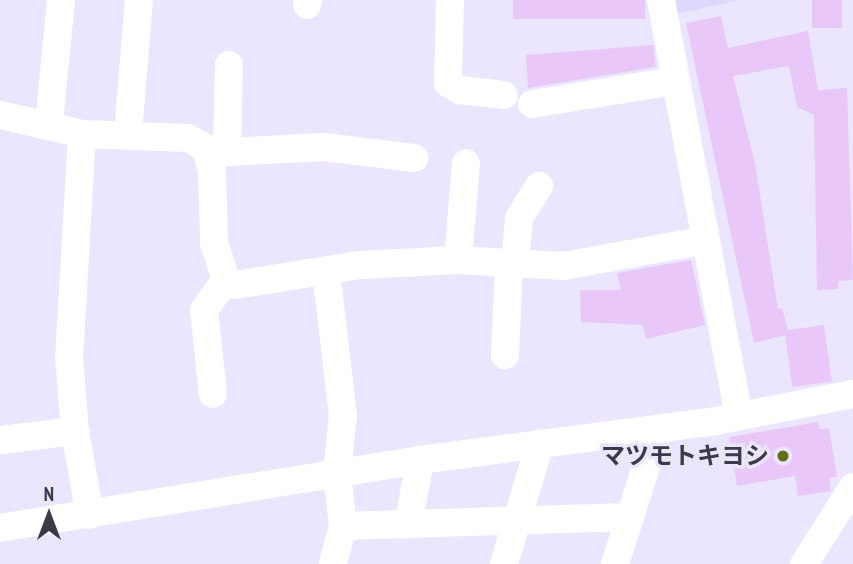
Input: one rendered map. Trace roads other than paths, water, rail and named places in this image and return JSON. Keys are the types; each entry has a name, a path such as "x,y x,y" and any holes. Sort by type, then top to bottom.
{"street":[{"path":"49,123 61,0"},
{"path":"128,133 139,0"},
{"path":"450,0 448,83 458,90 504,96"},
{"path":"661,0 674,81 739,416"},
{"path":"226,280 214,243 212,170 229,65"},
{"path":"532,104 674,81"},
{"path":"0,115 49,123 82,134 128,133 188,138 216,150 324,147 414,158"},
{"path":"82,134 69,357 75,431 90,516"},
{"path":"458,260 466,163"},
{"path":"505,355 512,265 519,219 539,186"},
{"path":"226,280 245,286 326,271 458,260 564,266 705,240"},
{"path":"326,271 342,415 337,473 343,526 332,564"},
{"path":"213,394 204,310 226,280"},
{"path":"0,528 90,516 420,460 658,429 853,394"},
{"path":"615,564 658,429"},
{"path":"0,440 75,431"},
{"path":"504,564 540,443"},
{"path":"409,521 420,460"},
{"path":"804,564 853,487"},
{"path":"343,526 409,521 629,517"}],"place":[{"name":"マツモトキヨシ","path":"783,456"}]}
